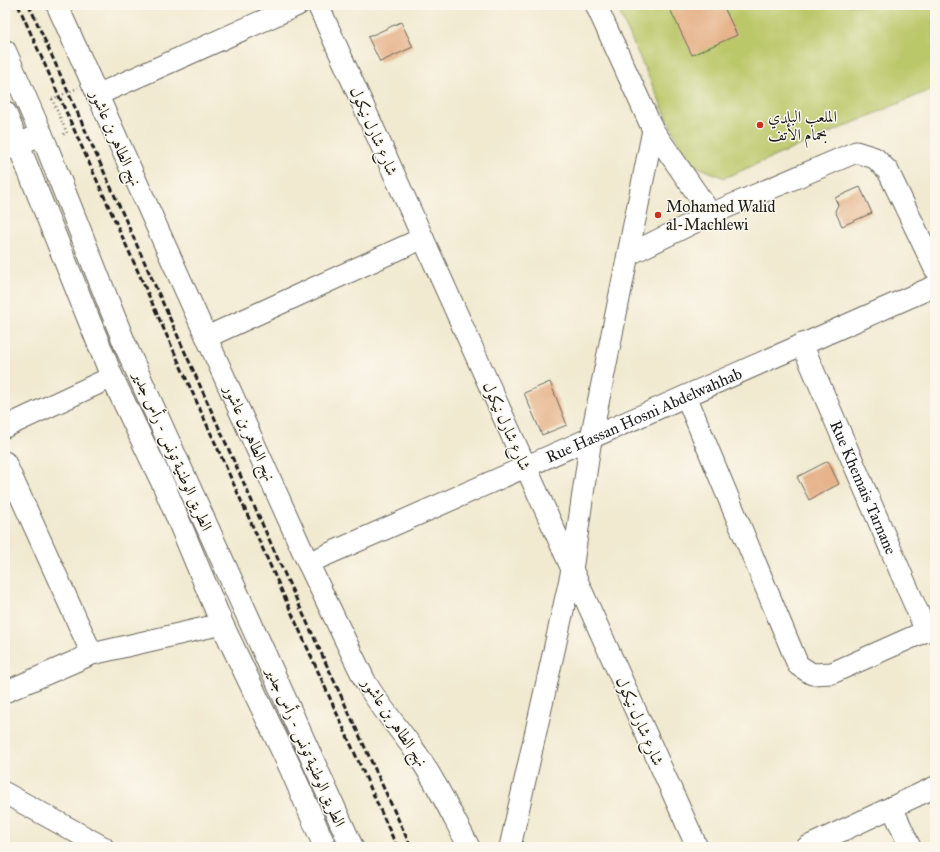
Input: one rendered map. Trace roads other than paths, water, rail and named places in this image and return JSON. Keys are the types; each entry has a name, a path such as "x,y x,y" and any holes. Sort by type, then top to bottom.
{"highway":[{"name":"الطريق الوطنية تونس - رأس جدير","path":"5,51 42,134 126,347 352,847"},
{"name":"الطريق الوطنية تونس - رأس جدير","path":"5,112 12,147 112,377 164,486 222,624 290,767 325,847"}],"street":[{"name":"نهج الطاهر بن عاشور","path":"57,5 308,563 372,694 416,752 436,784 469,847"},
{"path":"97,95 298,5"},
{"path":"596,5 653,130 711,214"},
{"name":"شارع شارل نيكول","path":"322,6 423,238 697,847"},
{"path":"510,847 572,570 591,438 653,130"},
{"path":"12,147 42,134"},
{"path":"628,255 711,214 856,152 875,158 888,171 935,269"},
{"path":"207,337 423,238"},
{"name":"Rue Hassan Hosni Abdelwahhab","path":"308,563 935,286"},
{"name":"Rue Khemais Tarnane","path":"802,344 930,629"},
{"path":"5,427 112,377"},
{"path":"686,396 798,665 812,674 832,673 930,629"},
{"path":"5,462 92,654"},
{"path":"5,692 92,654 222,624"},
{"path":"807,847 935,787"},
{"path":"5,793 103,847"},
{"path":"892,807 910,847"}],"railway":[{"path":"18,5 397,847"},
{"path":"29,5 286,577 411,847"}],"place":[{"name":"الملعب البلدي بحمام الأتف","path":"760,125"},
{"name":"Mohamed Walid al-Machlewi","path":"658,215"}]}
